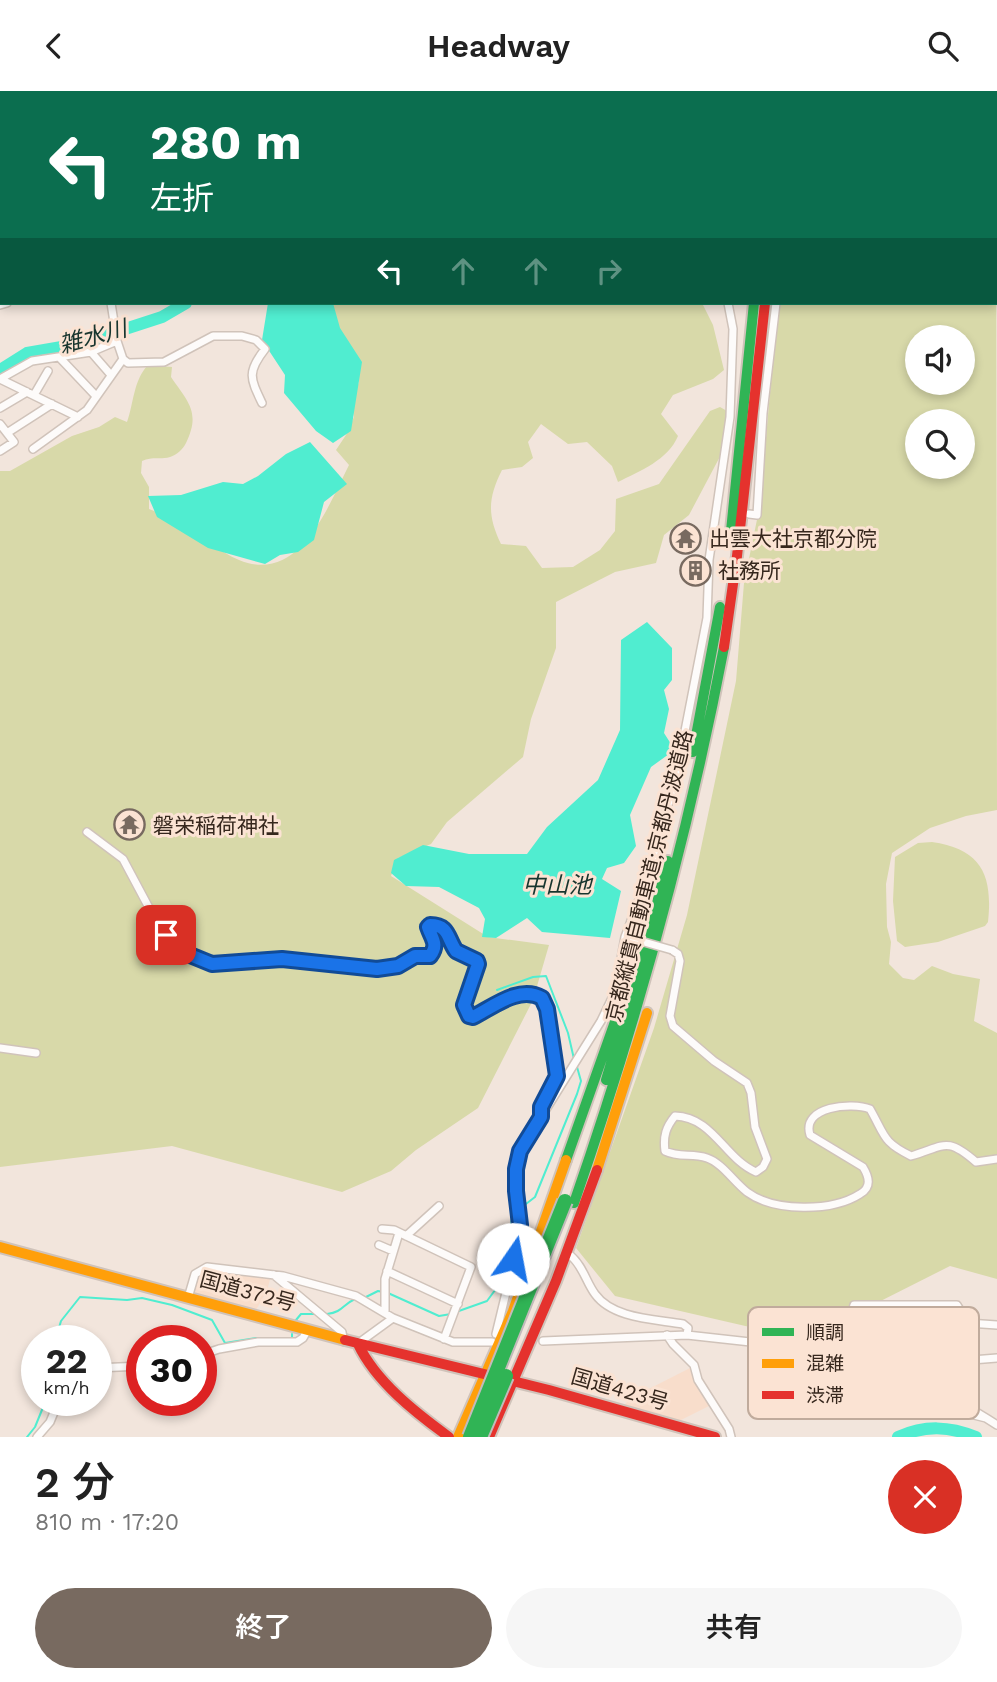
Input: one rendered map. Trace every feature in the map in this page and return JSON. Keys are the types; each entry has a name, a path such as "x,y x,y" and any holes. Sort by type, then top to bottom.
{"main road":[{"name":"京都縦貫自動車道;京都丹波道路","path":"470,1437 570,1202 624,1022 672,846 717,625 738,470 754,305"},
{"name":"京都縦貫自動車道;京都丹波道路","path":"480,1437 509,1382 634,1025 660,931 701,759 725,639 748,472 765,305"},
{"path":"458,1437 513,1311 631,977 672,846"},
{"path":"489,1437 509,1382 538,1329 627,1084 655,985 660,931"},
{"name":"国道372号","path":"0,1247 509,1382"},
{"path":"358,1343 364,1355 393,1390 449,1437"},
{"name":"国道423号","path":"509,1382 715,1437"}],"street":[{"path":"111,305 117,341 123,359 128,363 164,362 213,336 242,336 256,340 265,349 253,365 251,379 261,403"},
{"path":"486,1375 486,1358 498,1330 519,1239 516,1169 520,1151 601,1021 615,992 627,937 676,777 706,618 714,511 730,417 733,329 728,305"},
{"path":"749,514 757,515 762,413 776,305"},
{"path":"733,329 743,329"},
{"path":"0,379 32,361 91,352 117,341"},
{"path":"91,352 111,375"},
{"path":"60,358 96,396"},
{"path":"33,449 87,409 123,359"},
{"path":"0,408 31,394 48,371"},
{"path":"0,379 78,417"},
{"path":"7,433 52,404"},
{"path":"0,424 14,442 0,451"},
{"path":"714,511 725,512"},
{"path":"87,832 123,859 163,934 190,955 212,964 282,959 391,968 415,956 430,956 435,949 435,943 428,927 435,925 444,928 456,951 478,964 464,1005 469,1016 473,1017 514,997 536,995 545,1002 557,1076 541,1107 541,1117"},
{"path":"627,937 678,954 680,961 670,1016 673,1026 714,1061 747,1083 751,1093 755,1126 766,1159 763,1167 756,1172 745,1167 704,1125 685,1117 675,1117 667,1126 663,1141 665,1151 675,1156 709,1158 748,1193 774,1205 791,1207 819,1206 853,1198 864,1192 868,1184 863,1167 810,1135 810,1120 815,1115 834,1108 852,1104 870,1109 885,1139 892,1147 911,1156 951,1145 960,1148 976,1162 997,1159"},
{"path":"0,1048 36,1053"},
{"path":"385,1312 387,1271 393,1251 403,1234 439,1206"},
{"path":"382,1229 403,1234 471,1266 444,1339"},
{"path":"519,1239 531,1242"},
{"path":"379,1245 393,1251"},
{"path":"571,1256 578,1262 594,1293 605,1305 617,1311 683,1324 688,1328 687,1335"},
{"path":"188,1297 195,1274 207,1267 274,1275 356,1296 393,1318 444,1339 462,1343 492,1342"},
{"path":"387,1271 456,1310"},
{"path":"274,1275 342,1332 343,1339"},
{"path":"853,1307 958,1307"},
{"path":"358,1343 393,1318"},
{"path":"979,1324 997,1325"},
{"path":"217,1350 258,1342 297,1342 309,1329"},
{"path":"667,1335 694,1365 698,1380 720,1413 731,1437"},
{"path":"543,1341 687,1335 748,1342"},
{"path":"979,1359 997,1359"},
{"path":"979,1414 997,1425"},
{"path":"37,1437 52,1416"},
{"path":"979,1416 986,1418"}],"shaded area":[{"path":"333,305 703,305 713,325 724,370 713,379 673,395 661,414 678,436 668,452 660,458 618,482 612,466 587,442 568,444 541,424 528,442 533,458 522,467 502,470 494,489 491,515 501,544 526,546 542,568 573,567 600,550 615,531 616,499 659,484 710,411 720,407 727,411 724,449 689,515 664,535 656,563 615,572 556,602 556,648 531,719 523,757 447,822 431,844 398,858 391,876 488,937 549,945 533,1000 478,1108 416,1150 391,1171 342,1192 172,1146 0,1167 0,471 10,471 72,436 99,427 115,417 127,422 143,371 148,365 172,367 171,377 190,408 192,423 181,450 166,458 142,461 141,473 149,487 149,509 180,523 239,560 260,565 279,561 295,552 309,537 332,501 349,465 336,450 354,417 352,401 359,382"},
{"path":"778,305 996,305 997,810 966,816 930,828 892,853 886,884 887,927 891,942 889,964 903,978 914,980 932,966 953,974 980,979 974,1021 997,1033 997,1279 950,1266 869,1307 748,1307 748,1327 615,1296 576,1248 654,1028 687,915 736,681 744,583 760,505"},
{"path":"932,842 963,851 981,867 988,891 988,922 985,926 938,942 905,947 897,941 893,901 895,857 918,843"},
{"path":"207,1271 270,1279 267,1291 256,1310 198,1295 195,1291 197,1279"},
{"path":"692,1367 711,1405 677,1422 622,1407 631,1398"}],"water":[{"path":"268,305 334,305 340,328 362,362 351,431 333,443 316,431 284,393 285,375 262,340"},
{"path":"310,442 347,484 324,502 314,540 298,552 280,555 265,564 208,548 157,517 148,496 181,495 223,482 243,484 286,454"},
{"name":"中山池","path":"647,622 672,648 672,680 664,690 669,709 664,733 671,744 669,754 651,767 630,815 636,846 624,863 607,868 602,879 621,891 610,938 542,932 527,918 496,938 482,937 485,919 479,908 439,887 406,886 391,873 394,860 423,845 469,854 527,854 547,827 598,780 620,730 621,640"}],"waterway":[{"name":"雑水川","path":"0,370 27,353 79,344 162,317 183,305"},
{"path":"497,990 533,977 546,976 568,1033 574,1059"},
{"path":"522,1207 535,1197 577,1094 581,1081 577,1067"},
{"path":"456,1312 487,1301 501,1282 515,1213"},
{"path":"366,1297 378,1291 383,1292"},
{"path":"388,1293 439,1316 451,1314"},
{"path":"60,1325 80,1297 127,1300 142,1298 172,1305 212,1320 225,1343 256,1338 292,1338 292,1334"},
{"path":"327,1314 336,1312 355,1299"},
{"path":"296,1320 301,1314 315,1314"},
{"path":"27,1437 39,1416"},
{"path":"898,1437 918,1430 937,1428 976,1437"}],"traffic: fast":[{"path":"731,531 754,305"},
{"path":"693,752 720,607"},
{"path":"574,1203 619,1066 659,928 694,788 724,647"},
{"path":"606,1080 668,861"},
{"path":"566,1160 617,1016"},
{"path":"470,1437 565,1201"},
{"path":"480,1437 506,1376"}],"traffic: slow":[{"path":"597,1170 647,1013"},
{"path":"458,1437 513,1311 566,1160"},
{"path":"0,1247 345,1340"}],"traffic: jam":[{"path":"724,647 737,556 765,305"},
{"path":"489,1437 556,1281 597,1170"},
{"path":"345,1340 549,1390 715,1437"},
{"path":"358,1344 386,1384 410,1407 449,1437"}],"place":[{"name":"出雲大社京都分院","path":"686,538"},
{"name":"社務所","path":"695,570"},
{"name":"磐栄稲荷神社","path":"130,825"}],"route":[{"path":"166,935 190,955 212,964 282,959 377,969 398,966 415,956 430,956 435,949 435,943 428,927 440,925 447,932 456,951 473,958 478,964 464,1005 469,1016 473,1017 514,997 532,994 542,998 547,1009 557,1076 541,1107 541,1117 520,1151 516,1169 516,1191 520,1225 513,1259"}]}
